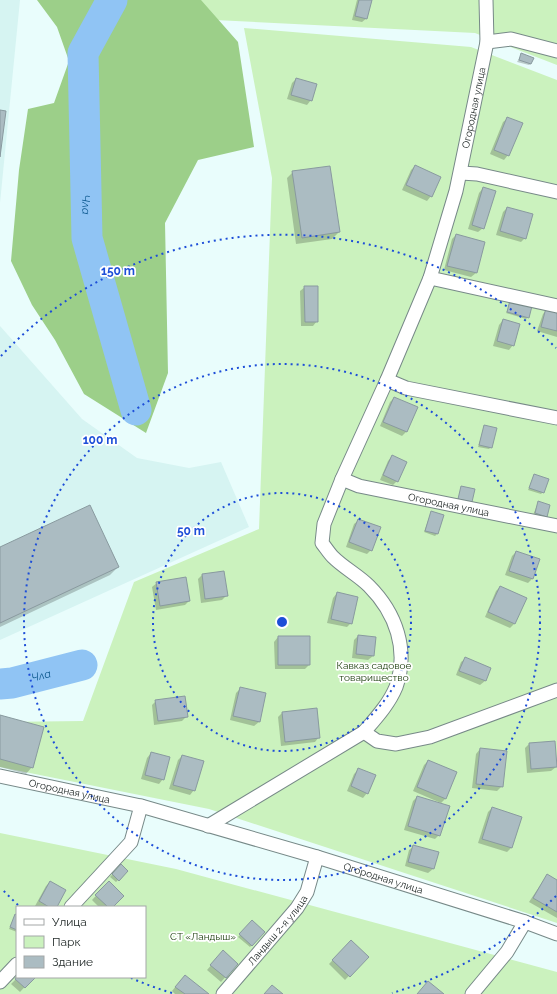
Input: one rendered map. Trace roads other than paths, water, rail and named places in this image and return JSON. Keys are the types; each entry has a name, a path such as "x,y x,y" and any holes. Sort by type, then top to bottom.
{"street":[{"name":"Огородная улица","path":"208,826 364,732 383,710 396,687 402,662 398,629 383,601 368,585 334,558 322,543 324,524 342,479 387,380 430,278 461,173 487,42 486,0"},
{"path":"487,42 511,39 557,51"},
{"path":"461,173 477,174 557,192"},
{"path":"430,278 557,306"},
{"path":"387,380 406,388 557,418"},
{"name":"Огородная улица","path":"342,479 360,486 557,526"},
{"path":"364,732 376,741 396,744 430,737 557,690"},
{"name":"Огородная улица","path":"0,776 140,806 317,857 525,922 557,934"},
{"path":"72,906 131,842 140,806"},
{"name":"Ландыш 2-я улица","path":"223,994 297,908 307,892 317,857"},
{"path":"472,994 507,952 525,922"},
{"path":"0,982 16,965"}],"waterway":[{"name":"Чла","path":"112,0 83,53 87,238 136,410"},
{"name":"Чла","path":"0,684 12,683 82,665"}],"park label":[{"name":"Кавказ садовое товарищество","path":"374,670"},
{"name":"СТ «Ландыш»","path":"203,936"}]}
